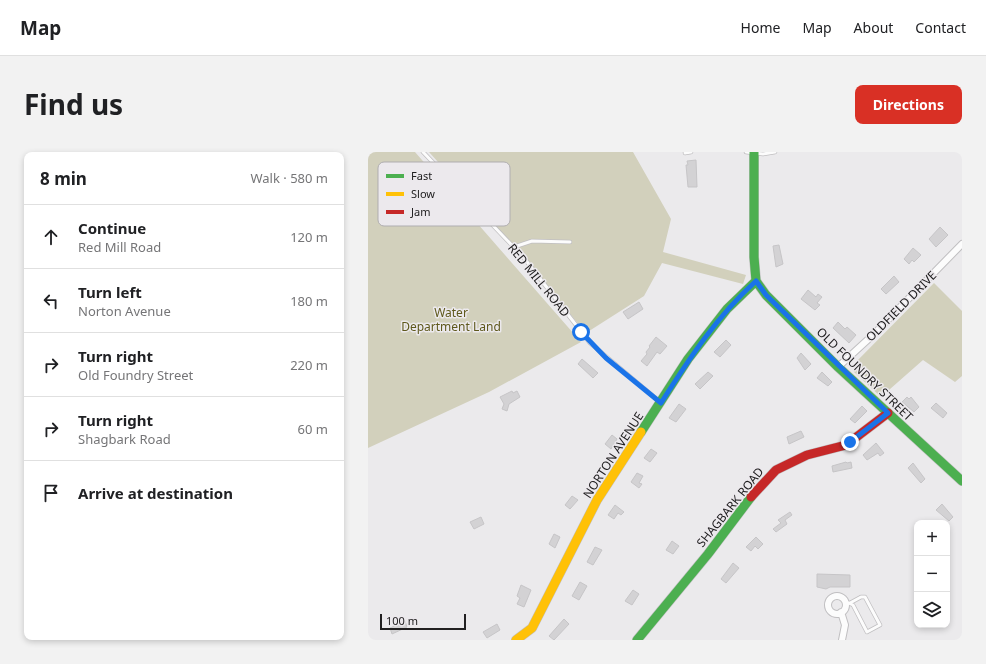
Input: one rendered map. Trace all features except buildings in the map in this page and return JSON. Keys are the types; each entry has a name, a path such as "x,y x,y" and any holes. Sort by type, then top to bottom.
{"street":[{"path":"752,152 754,257 756,281"},
{"name":"OLDFIELD DRIVE","path":"838,367 874,334 962,244"},
{"name":"OLD FOUNDRY STREET","path":"756,281 766,295 838,367 962,481"},
{"name":"NORTON AVENUE","path":"516,640 532,628 597,500 699,345 727,309 756,281"},
{"name":"SHAGBARK ROAD","path":"637,640 708,554 746,503 776,470 807,455 846,445 888,413"},
{"path":"837,596 847,602 841,612 835,613 830,611 828,602 832,598 837,596"},
{"path":"841,612 845,625 842,640"}],"lane":[{"name":"RED MILL ROAD","path":"423,152 433,162"},
{"path":"685,153 691,152"},
{"path":"752,152 775,152"},
{"name":"RED MILL ROAD","path":"494,226 532,268 590,343 661,403"},
{"path":"514,247 532,240 570,242"},
{"path":"865,597 880,625 867,632 847,602 865,597"}],"green space":[{"name":"Water Department Land","path":"368,152 415,152 424,162 378,162 378,226 480,226 581,342 489,392 368,448"},
{"path":"429,152 633,152 671,219 663,252 746,275 743,284 662,263 644,296 586,333 496,226 510,226 510,162 438,162"},
{"path":"934,283 962,311 962,376 955,382 923,360 881,397 854,372 853,365"}],"traffic: fast":[{"path":"641,432 688,359 727,309 756,281 754,257 754,152"},
{"path":"756,281 766,295 838,367 962,481"},
{"path":"637,640 708,554 751,497"}],"traffic: slow":[{"path":"516,640 532,628 597,500 641,432"}],"traffic: jam":[{"path":"751,497 776,470 807,455 846,445 888,413"}],"route":[{"path":"581,332 606,358 661,403 688,359 727,309 756,281 758,286 766,295 838,367 888,413 850,442"}]}
